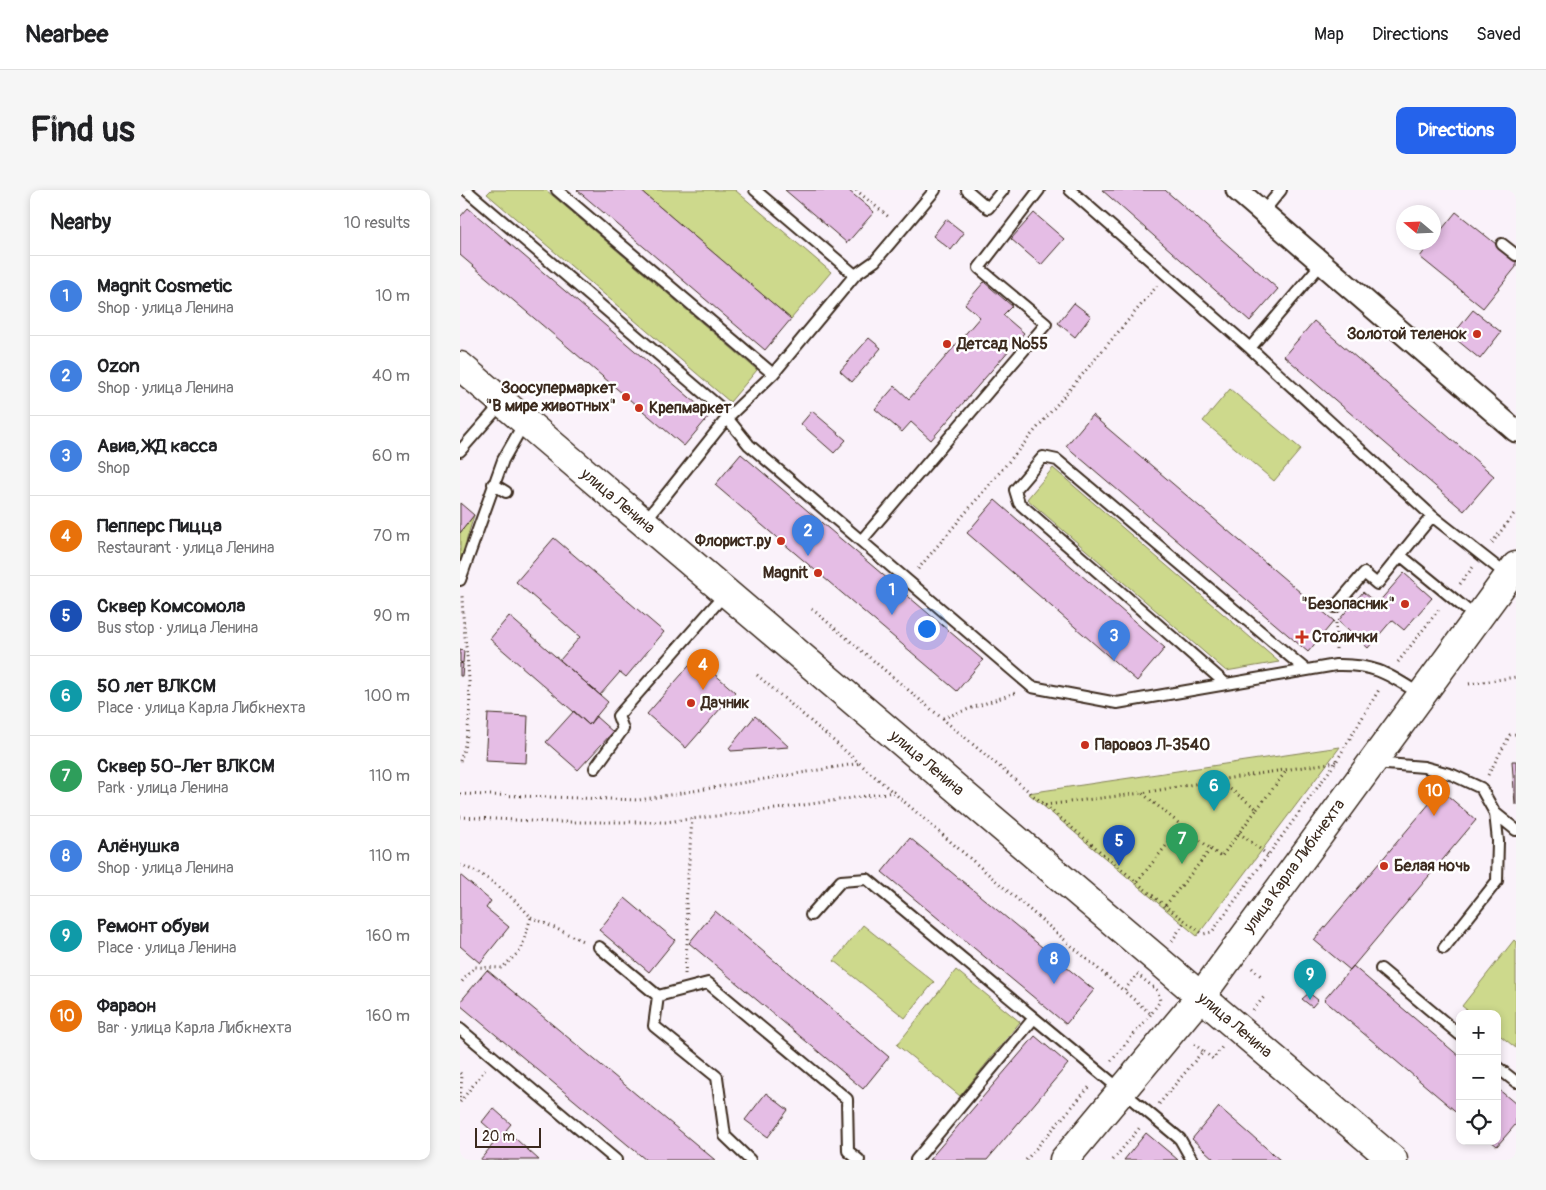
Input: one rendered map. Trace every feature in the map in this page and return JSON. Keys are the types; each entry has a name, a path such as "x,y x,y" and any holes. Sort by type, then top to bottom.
{"main road":[{"name":"улица Ленина","path":"460,366 1393,1160"},
{"name":"улица Карла Либкнехта","path":"1064,1160 1201,996 1512,571"}],"street":[{"path":"1237,190 1516,431"}],"lane":[{"path":"466,190 722,409 749,446 909,580 1032,687 1117,703 1336,665 1357,664 1379,669 1421,695"},
{"path":"557,190 773,374"},
{"path":"755,190 855,275"},
{"path":"644,523 727,418 773,374 855,275 875,261 904,230 935,190"},
{"path":"967,190 988,208 1003,190"},
{"path":"861,541 1046,324 979,268 1039,190"},
{"path":"1070,190 1250,348 1432,516 1512,571"},
{"path":"1263,212 1281,190"},
{"path":"1502,244 1516,255"},
{"path":"1250,348 1322,263"},
{"path":"460,451 502,402"},
{"path":"461,577 503,460 525,422"},
{"path":"1226,684 1019,503 1016,490 1043,457 1057,460 1306,670"},
{"path":"494,484 506,492"},
{"path":"1335,607 1364,573 1376,584 1432,516"},
{"path":"1400,555 1477,618"},
{"path":"595,768 623,730 618,716 726,593"},
{"path":"1371,763 1424,767 1452,775 1481,788 1495,813 1516,830"},
{"path":"1444,948 1497,881 1498,841 1495,813"},
{"path":"811,915 841,881 867,879 1180,1139 1192,1160"},
{"path":"600,947 658,996"},
{"path":"1380,969 1456,1032"},
{"path":"658,996 708,983 847,1099 848,1151 858,1160"},
{"path":"658,996 654,1026 717,1077 725,1136 750,1160"},
{"path":"916,1160 1034,1018"},
{"path":"460,1029 616,1160"},
{"path":"1501,1070 1516,1082"}],"path":[{"path":"856,190 904,230"},
{"path":"909,580 1166,276"},
{"path":"460,761 468,740 470,703 469,664 461,577"},
{"path":"1335,607 1336,665"},
{"path":"812,609 1165,906 1203,934 1212,932 1336,762 1389,674"},
{"path":"757,675 1151,1014 1160,1001 1158,991 1137,974 1124,990"},
{"path":"1469,684 1516,677"},
{"path":"943,718 1032,687"},
{"path":"1481,788 1510,735 1516,734"},
{"path":"1045,805 1142,794 1336,762"},
{"path":"460,794 639,800 861,763"},
{"path":"1142,794 1221,857 1287,769"},
{"path":"1218,780 1257,809"},
{"path":"460,817 550,822 665,822 786,808 894,792"},
{"path":"684,990 688,929 686,905 692,819"},
{"path":"1137,882 1182,826"},
{"path":"1239,833 1268,855"},
{"path":"1165,906 1211,849"},
{"path":"460,865 472,869 506,891 531,917 562,933 600,947"},
{"path":"460,984 475,967 502,968 521,950 531,917"},
{"path":"460,1102 495,1058"},
{"path":"460,1073 462,1075 460,1102"}],"green space":[{"path":"491,190 546,190 757,370 730,402 487,194"},
{"path":"640,190 735,190 831,272 791,319"},
{"path":"1230,389 1301,449 1274,481 1203,421"},
{"path":"1053,468 1279,662 1226,671 1027,499"},
{"path":"474,515 460,562 460,533"},
{"path":"1340,747 1197,936 1028,793"},
{"path":"863,925 934,982 905,1018 834,961"},
{"path":"1514,940 1516,942 1516,1048 1501,1036 1501,1010 1467,1010 1462,1006"},
{"path":"956,970 1020,1022 960,1096 897,1045"}],"building":[{"path":"577,190 640,190 791,319 765,350"},
{"path":"785,190 848,190 874,212 847,243"},
{"path":"1102,190 1165,190 1278,289 1250,321"},
{"path":"468,208 710,415 684,446 460,255 460,217"},
{"path":"1456,212 1516,260 1516,267 1483,308 1420,257 1425,250 1441,250 1441,230"},
{"path":"1034,213 1064,239 1041,265 1011,239"},
{"path":"946,219 964,233 951,250 933,236"},
{"path":"984,282 1012,306 1003,315 1024,333 931,440 911,422 902,432 875,409 895,386 909,399 980,317 965,304"},
{"path":"1074,303 1091,316 1075,337 1058,323"},
{"name":"Золотой теленок","path":"1473,310 1501,332 1480,359 1452,336"},
{"path":"1314,321 1494,476 1464,511 1284,356"},
{"path":"869,338 881,348 852,382 840,371"},
{"path":"812,411 846,440 834,453 801,424"},
{"path":"1092,415 1334,621 1308,652 1066,446"},
{"path":"741,454 983,660 957,691 715,485"},
{"path":"995,500 1165,648 1137,681 967,533"},
{"path":"460,503 474,515 460,533"},
{"path":"554,538 664,632 626,677 620,672 600,695 560,660 580,637 516,582"},
{"path":"1404,573 1432,598 1404,630 1392,620 1368,648 1338,621 1363,592 1377,604"},
{"path":"509,616 608,702 589,725 490,639"},
{"path":"460,650 464,651 463,663 460,662"},
{"name":"Дачник","path":"696,658 735,692 686,748 647,714"},
{"path":"460,663 463,664 462,676 460,676"},
{"path":"574,711 589,725 595,716 613,732 578,770 546,742"},
{"path":"488,714 528,716 526,763 485,761"},
{"path":"755,716 789,747 731,751 729,748"},
{"path":"1512,761 1516,761 1516,805 1515,805"},
{"path":"1441,790 1476,820 1350,970 1314,940"},
{"path":"910,838 1094,990 1066,1024 882,872"},
{"path":"460,875 491,901 486,908 509,927 480,963 460,946"},
{"path":"625,898 675,940 649,972 599,930"},
{"path":"715,911 889,1057 863,1089 689,943"},
{"path":"1353,966 1456,1054 1456,1112 1324,1000"},
{"path":"487,970 715,1160 646,1160 460,1005 460,1002"},
{"path":"1309,993 1318,1000 1312,1007 1302,999"},
{"path":"1035,1036 1068,1064 987,1160 929,1160"},
{"path":"1501,1091 1516,1104 1516,1124 1501,1141"},
{"path":"766,1093 788,1110 768,1137 745,1120"},
{"path":"1219,1107 1280,1160 1215,1160 1192,1139"},
{"path":"493,1108 511,1124 506,1130 539,1160 480,1160 499,1137 482,1122"},
{"path":"1146,1133 1170,1153 1178,1160 1124,1160"}],"place":[{"name":"Золотой теленок","path":"1477,334"},
{"name":"Детсад №55","path":"947,344"},
{"name":"Зоосупермаркет \"В мире животных\"","path":"626,397"},
{"name":"Крепмаркет","path":"639,408"},
{"name":"Флорист.ру","path":"781,541"},
{"name":"Ozon","path":"808,556"},
{"name":"Magnit","path":"818,573"},
{"name":"\"Безопасник\"","path":"1405,604"},
{"name":"Magnit Cosmetic","path":"892,615"},
{"name":"Столички","path":"1302,637"},
{"name":"Авиа, ЖД касса","path":"1114,661"},
{"name":"Пепперс Пицца","path":"703,690"},
{"name":"Дачник","path":"691,703"},
{"name":"Паровоз Л-3540","path":"1085,745"},
{"name":"50 лет ВЛКСМ","path":"1214,811"},
{"name":"Фараон","path":"1434,816"},
{"name":"Сквер 50-Лет ВЛКСМ","path":"1182,864"},
{"name":"Сквер Комсомола","path":"1119,866"},
{"name":"Белая ночь","path":"1384,866"},
{"name":"Алёнушка","path":"1054,984"},
{"name":"Ремонт обуви","path":"1310,1000"}]}
